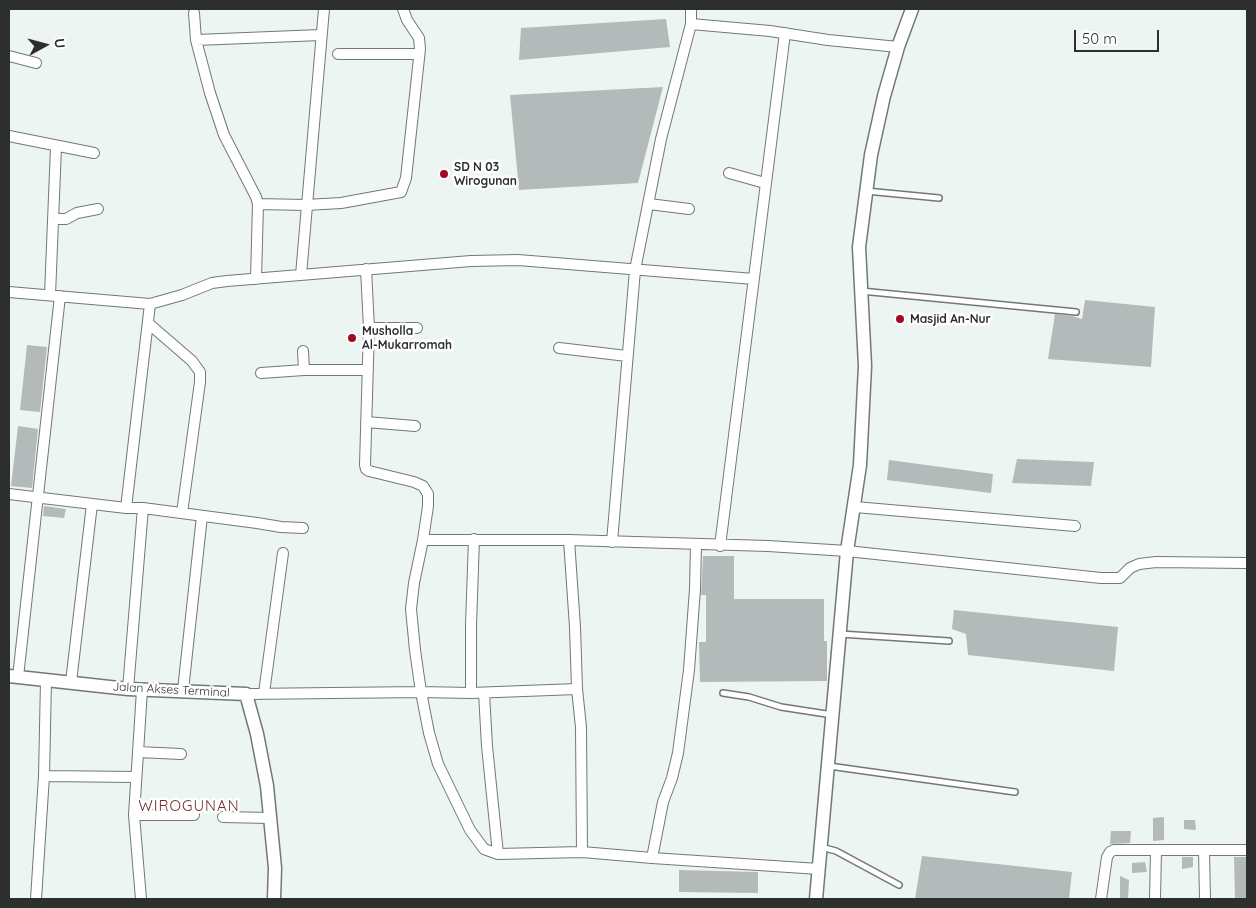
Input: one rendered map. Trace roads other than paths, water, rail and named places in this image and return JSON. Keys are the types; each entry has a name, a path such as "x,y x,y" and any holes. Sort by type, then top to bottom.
{"street":[{"path":"301,275 324,9"},
{"path":"258,204 306,205 341,203 402,192 406,178 419,54 419,38 407,20 403,9"},
{"path":"612,542 634,270 661,139 692,24 691,9"},
{"path":"816,899 847,551 860,465 865,366 859,247 871,155 884,96 898,47 912,9"},
{"path":"194,14 196,40 210,93 224,135 251,186 258,204 256,279"},
{"path":"692,24 898,47"},
{"path":"720,546 785,33"},
{"path":"196,40 321,35"},
{"path":"338,54 419,54"},
{"path":"9,56 36,63"},
{"path":"9,136 56,147 94,153"},
{"path":"13,676 38,497 55,296 53,219 56,147"},
{"path":"729,174 765,183"},
{"path":"649,204 689,209"},
{"path":"53,219 66,219 77,213 98,209"},
{"path":"9,292 150,304 182,295 212,283 366,269 518,260 754,280"},
{"path":"366,269 369,328 364,458 366,469 414,482 422,486 428,494 423,540 414,582 411,609 417,692 438,764 470,830 484,849 498,854 582,852 819,869"},
{"path":"126,508 150,304"},
{"path":"148,322 192,361 200,372 182,513"},
{"path":"369,328 417,328"},
{"path":"559,348 627,356"},
{"path":"303,351 304,370"},
{"path":"260,373 304,370 368,370"},
{"path":"366,422 415,426"},
{"path":"9,494 126,508 143,508 257,522 281,527 303,528"},
{"path":"71,682 92,504"},
{"path":"855,507 1075,526"},
{"path":"128,689 143,508"},
{"path":"183,690 202,516"},
{"path":"471,693 474,539"},
{"path":"423,540 569,540 768,546 847,551 1101,578 1120,578 1130,568 1139,564 1156,562 1247,563"},
{"path":"569,540 577,689 581,727 582,852"},
{"path":"652,858 663,802 672,778 678,753 688,670 695,589 696,545"},
{"path":"264,693 283,553"},
{"name":"Jalan Akses Terminal","path":"13,676 128,689 246,694 263,763 275,868 274,899"},
{"path":"36,899 44,776 46,680"},
{"path":"246,694 484,693 577,689"},
{"path":"141,899 134,815 142,690"},
{"path":"484,693 498,854"},
{"path":"138,752 181,754"},
{"path":"44,776 136,777"},
{"path":"134,815 194,815"},
{"path":"223,817 270,818"},
{"path":"1101,899 1106,857 1114,850 1247,850"},
{"path":"1155,899 1156,850"},
{"path":"1204,850 1205,899"}],"lane":[{"path":"866,191 939,198"},
{"path":"861,290 1076,312"},
{"path":"840,634 950,640"},
{"path":"723,693 749,697 781,707 833,715"},
{"path":"829,766 1015,792"},
{"path":"821,847 836,852 899,885"}],"place":[{"name":"SD N 03 Wirogunan","path":"444,174"},
{"name":"Masjid An-Nur","path":"900,319"},
{"name":"Musholla Al-Mukarromah","path":"352,338"}],"district":[{"name":"WIROGUNAN","path":"189,806"}]}
